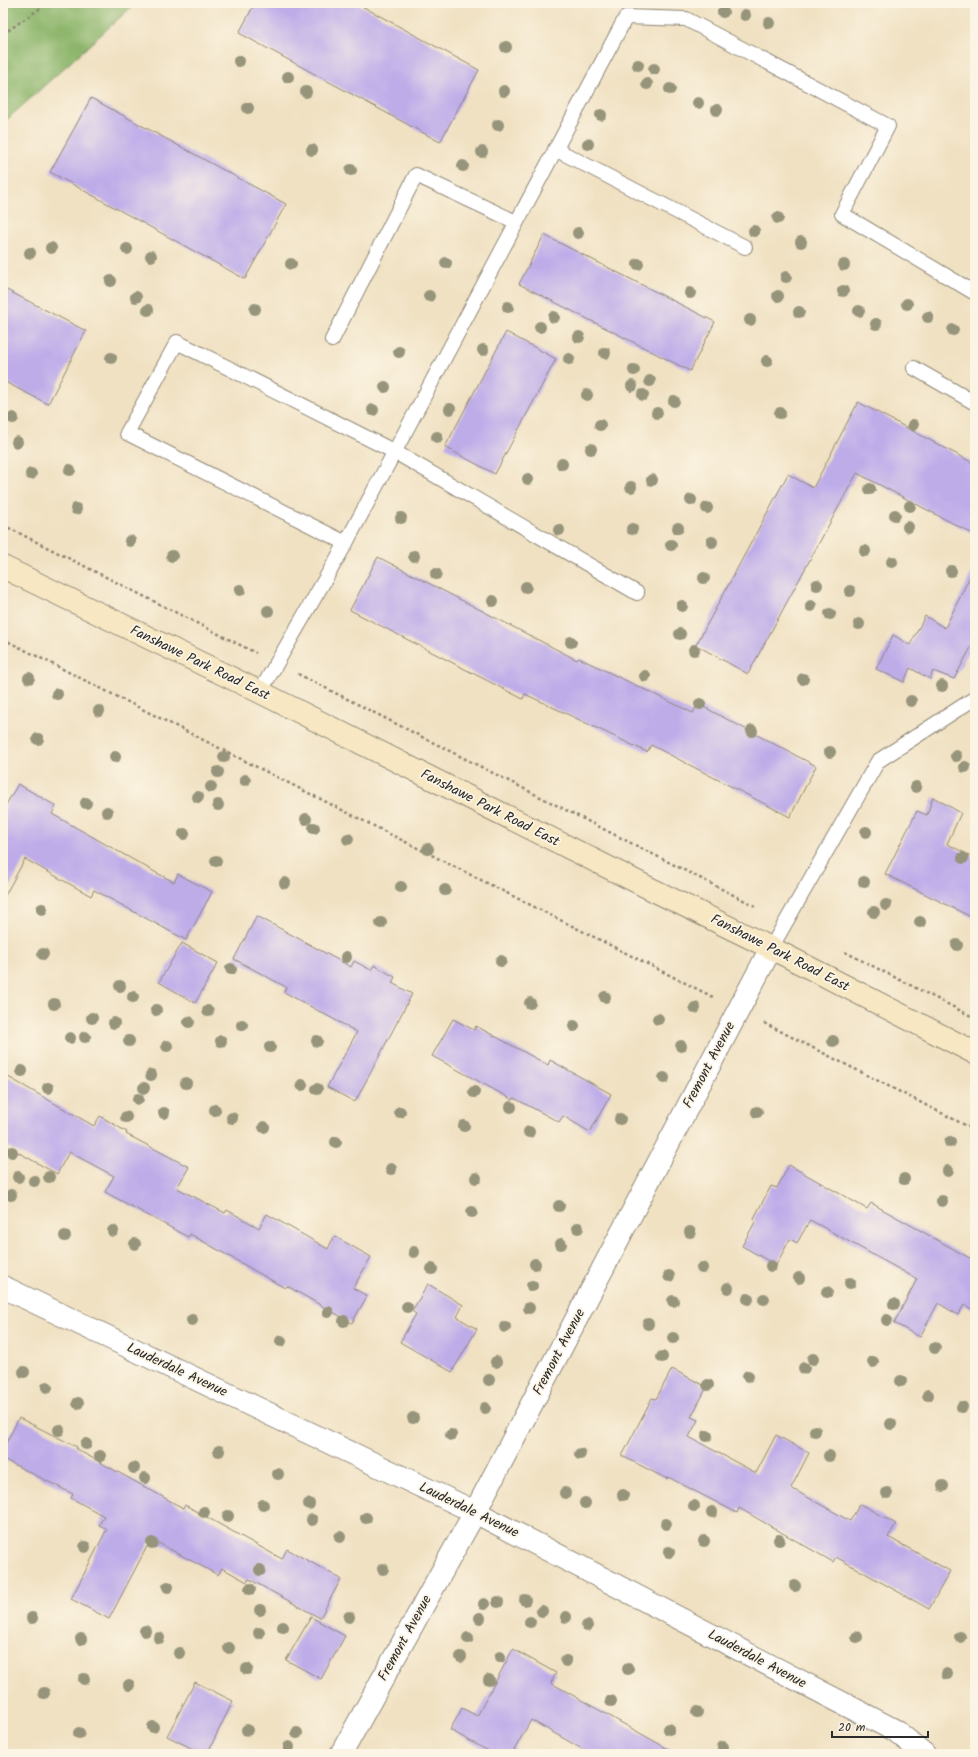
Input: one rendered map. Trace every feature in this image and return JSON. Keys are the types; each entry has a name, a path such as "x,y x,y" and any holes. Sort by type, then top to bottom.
{"main road":[{"name":"Fanshawe Park Road East","path":"3,567 260,692 771,948 975,1053"}],"street":[{"name":"Fremont Avenue","path":"341,1754 475,1512 771,948"},
{"name":"Lauderdale Avenue","path":"3,1287 475,1512 896,1731 924,1754"}],"lane":[{"path":"260,692 346,543 626,17 686,19 888,126 842,214 975,294"},
{"path":"555,149 745,247"},
{"path":"332,340 416,175 516,222"},
{"path":"346,543 127,433 177,342 395,452 636,593"},
{"path":"914,368 975,403"},
{"path":"771,948 878,761 975,698"}],"path":[{"path":"3,34 48,3"},
{"path":"3,525 786,922"},
{"path":"3,639 715,997"},
{"path":"3,639 975,1129"},
{"path":"842,950 975,1018"}],"green space":[{"path":"3,3 136,3 3,123"}],"building":[{"path":"255,3 356,3 479,70 440,142 239,33"},
{"path":"91,98 286,204 245,279 50,172"},
{"path":"544,235 715,322 690,371 519,284"},
{"path":"3,288 86,331 48,404 3,381"},
{"path":"506,332 556,359 495,474 445,447"},
{"path":"858,402 975,464 975,535 857,473 748,674 696,645 788,474 813,488"},
{"path":"378,557 577,660 579,658 693,713 698,704 816,766 790,817 651,745 647,752 525,694 523,699 350,610"},
{"path":"975,566 975,640 954,679 933,671 930,679 910,668 904,682 876,669 893,635 910,645 925,616 945,628"},
{"path":"18,784 56,806 52,814 153,871 174,882 178,874 212,892 186,940 94,890 91,896 25,859 3,899 3,810"},
{"path":"933,797 961,813 947,844 975,858 975,919 885,874 917,811 927,815"},
{"path":"257,916 351,967 354,961 371,970 374,965 395,977 392,983 412,994 355,1102 327,1087 357,1032 284,992 286,987 234,959"},
{"path":"182,943 218,963 195,1003 159,982"},
{"path":"453,1019 474,1030 476,1026 548,1065 550,1060 611,1094 590,1132 563,1116 559,1122 514,1098 513,1100 432,1056"},
{"path":"3,1074 94,1126 100,1116 127,1132 126,1134 189,1167 177,1188 225,1213 227,1210 259,1228 267,1214 328,1249 334,1236 371,1257 353,1288 367,1296 352,1323 287,1286 285,1288 190,1234 188,1237 105,1192 114,1176 69,1152 57,1174 3,1144"},
{"path":"789,1165 867,1209 871,1203 975,1261 975,1311 964,1305 958,1315 938,1303 920,1337 894,1323 917,1279 810,1220 797,1243 790,1239 776,1265 742,1246 755,1222 754,1218 771,1186 777,1188"},
{"path":"428,1284 463,1305 457,1317 477,1329 452,1372 400,1342 416,1314 412,1311"},
{"path":"672,1369 707,1387 691,1417 698,1420 689,1437 756,1473 776,1435 809,1453 791,1488 850,1521 860,1504 896,1524 888,1537 950,1571 929,1609 836,1557 833,1562 739,1508 737,1513 668,1477 667,1479 622,1456 652,1398 656,1399"},
{"path":"19,1418 77,1447 76,1449 183,1508 185,1505 282,1559 287,1549 341,1579 320,1618 249,1579 247,1582 222,1568 218,1575 151,1539 109,1619 71,1599 107,1529 99,1525 104,1516 71,1498 73,1494 3,1459 3,1449"},
{"path":"311,1617 345,1636 321,1679 286,1660"},
{"path":"513,1649 556,1673 551,1683 677,1754 591,1754 531,1720 512,1754 494,1754 450,1730 462,1708 477,1716"},
{"path":"195,1682 233,1701 207,1754 203,1754 167,1736"}]}
